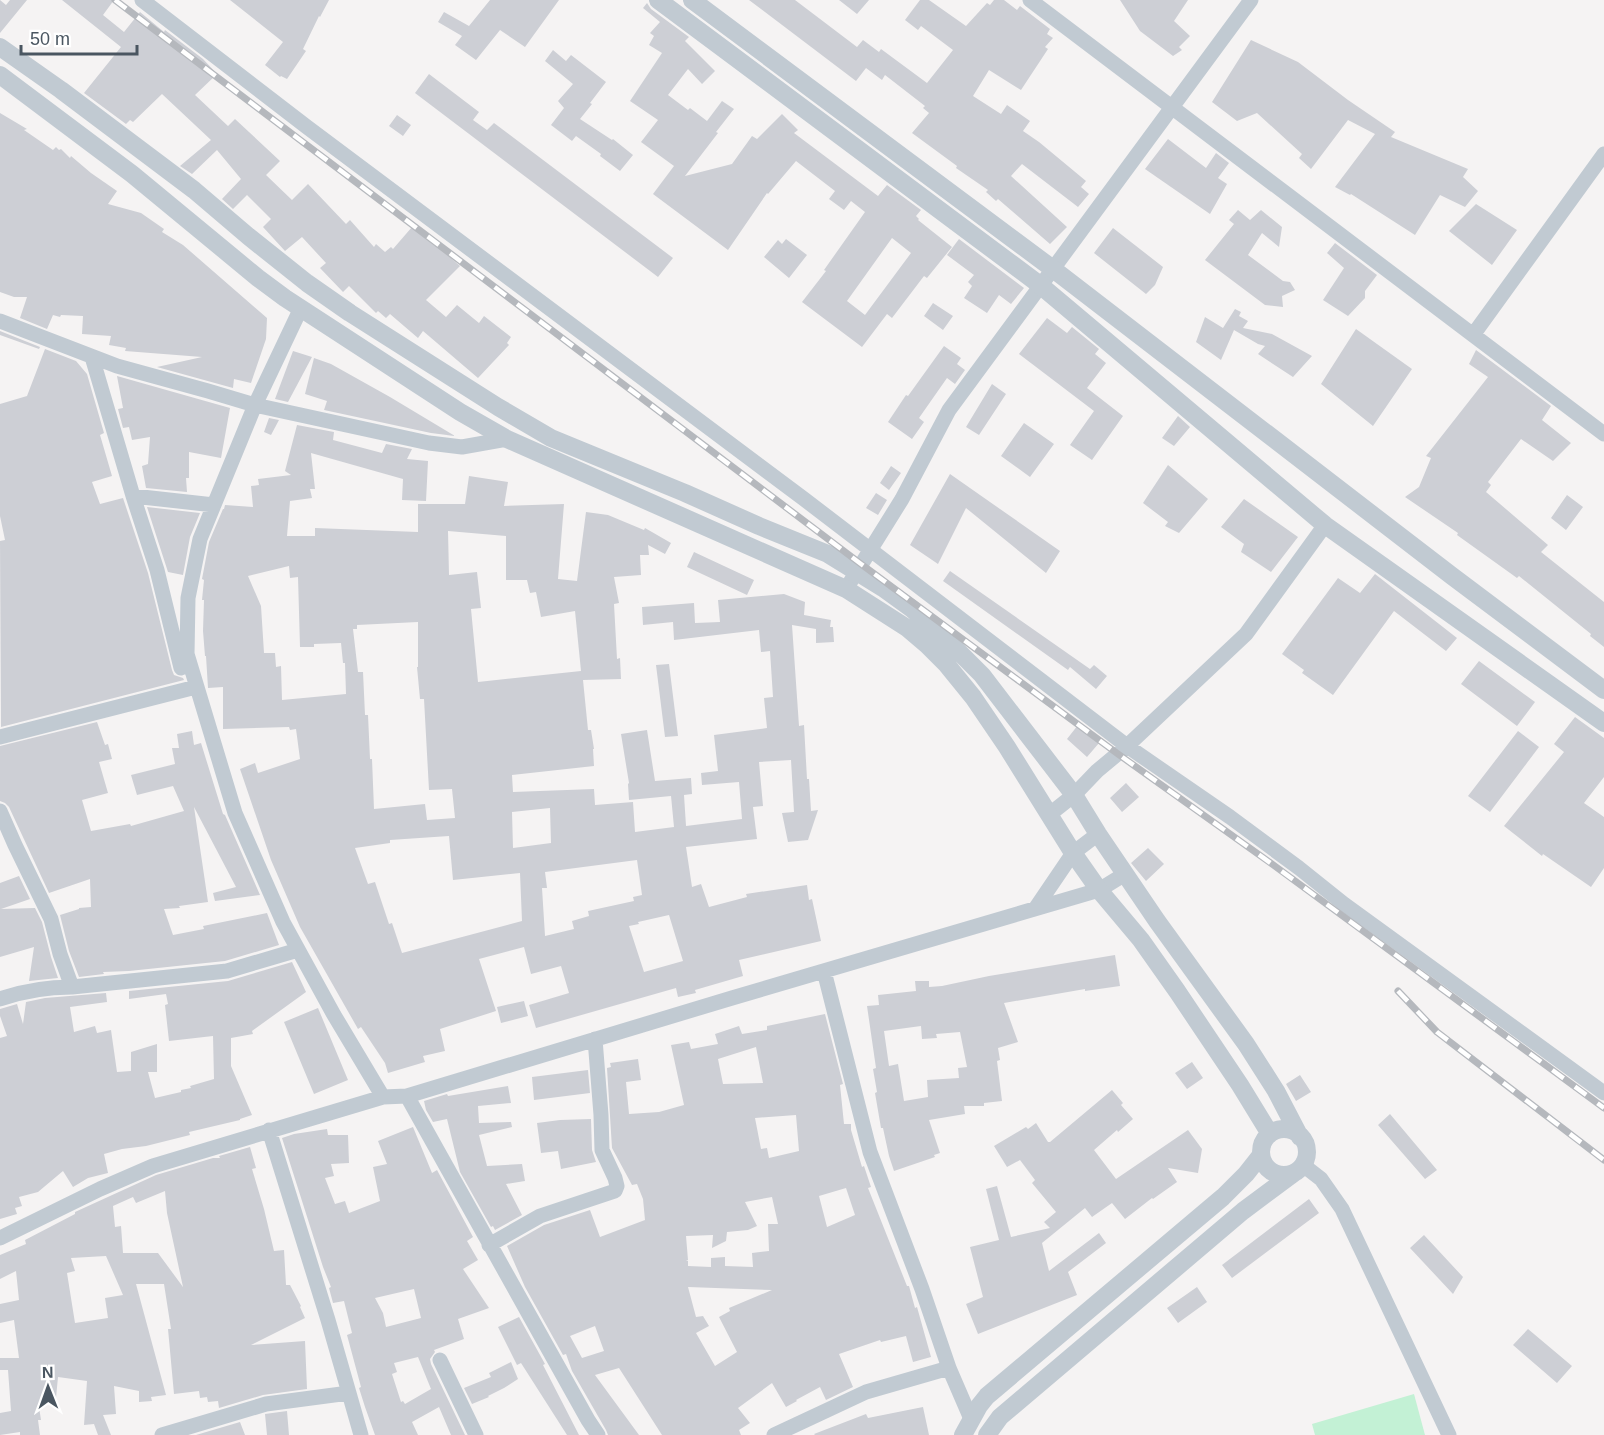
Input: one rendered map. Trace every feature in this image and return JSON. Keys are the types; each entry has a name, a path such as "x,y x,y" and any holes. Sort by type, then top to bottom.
{"street":[{"path":"142,0 1127,746 1239,824 1344,904 1604,1093"},
{"path":"658,0 1040,285 1325,525 1604,723"},
{"path":"692,0 1053,268 1443,569 1604,690"},
{"path":"1030,0 1604,434"},
{"path":"846,589 902,499 949,410 1251,0"},
{"path":"0,47 194,190 307,283 498,407 551,438 828,554 883,588 912,609 982,675 1074,795 1157,921 1246,1044 1306,1145 1306,1155 1298,1169 1243,1211 1000,1417 987,1435"},
{"path":"0,75 123,168 258,278 460,412 507,439 846,589 907,628 947,664 973,697 1073,853 1099,890 1141,940 1177,991 1270,1134"},
{"path":"1473,335 1604,154"},
{"path":"192,689 188,654 188,597 200,539 255,405 301,308"},
{"path":"0,321 117,366 255,405 429,443 462,447 507,439"},
{"path":"92,357 192,689 235,813 298,951 382,1097"},
{"path":"133,496 214,506"},
{"path":"1050,814 1074,795 1097,771 1127,746 1246,634 1325,525"},
{"path":"0,737 192,689"},
{"path":"0,811 51,919 72,987"},
{"path":"1035,909 1073,853 1098,834"},
{"path":"0,1238 153,1166 382,1097 407,1096 1099,890 1125,874"},
{"path":"0,999 19,992 57,987 227,971 298,951"},
{"path":"824,971 870,1152 922,1289 967,1427"},
{"path":"489,1245 540,1216 615,1191 617,1186 615,1178 602,1150 595,1039"},
{"path":"407,1096 598,1435"},
{"path":"1300,1137 1285,1129 1270,1134 1262,1147 1263,1163 1276,1174 1285,1175 1298,1169 1322,1179 1342,1209 1449,1435"},
{"path":"269,1130 361,1435"},
{"path":"967,1427 987,1396 1223,1197 1261,1155"},
{"path":"440,1360 476,1435"},
{"path":"774,1435 866,1392 949,1368"},
{"path":"162,1435 266,1404 349,1393"}],"green space":[{"path":"1414,1394 1425,1435 1315,1435 1312,1424"}],"building":[{"path":"0,0 6,5 10,0 27,0 0,33"},
{"path":"62,0 114,0 103,15 124,32 140,12 203,59 217,74 195,95 228,126 235,119 280,161 266,175 292,200 308,184 346,224 350,220 374,247 376,244 385,252 391,247 393,249 412,227 460,266 426,300 446,317 457,305 479,323 484,316 511,337 507,343 509,345 478,378 423,331 418,338 390,314 386,318 378,311 376,313 349,286 343,292 320,268 326,263 302,237 285,251 263,227 271,219 247,195 233,209 222,199 241,179 217,150 192,174 180,166 211,140 162,94 133,122 130,120 126,124 84,93 121,47"},
{"path":"230,0 329,0 303,49 306,51 287,79 280,77 265,65 283,42"},
{"path":"490,0 559,0 525,47 500,30 476,60 455,45 462,36 438,22 444,12 469,26"},
{"path":"749,0 795,0 857,47 863,40 879,52 881,49 927,83 953,50 921,26 918,30 905,20 920,0 929,0 966,26 987,3 990,5 994,0 1004,0 1017,10 1020,6 1050,29 1047,34 1053,38 1045,47 1048,49 1021,90 989,70 973,96 1001,114 1007,105 1030,121 1023,131 1086,181 1081,187 1089,194 1078,207 1022,164 1011,176 1067,227 1050,244 998,199 996,201 986,192 988,190 912,133 929,113 923,108 925,106 885,75 882,80 866,68 856,81"},
{"path":"839,0 869,0 857,14"},
{"path":"1120,0 1188,0 1174,21 1190,36 1179,47 1182,50 1173,56 1140,31"},
{"path":"647,3 651,9 689,37 685,41 715,71 702,84 688,69 668,95 707,121 722,101 734,109 685,176 732,164 752,136 757,139 782,114 798,130 794,133 878,196 887,185 921,210 916,216 918,220 952,247 927,278 924,276 892,318 887,314 862,347 802,302 826,271 824,270 865,212 851,201 844,210 829,199 835,191 796,161 767,193 728,250 653,194 674,166 641,142 658,120 630,101 662,53 649,45 654,36 650,33 660,22 643,8","holes":["892,238 911,253 865,315 847,301"]},
{"path":"1251,40 1298,62 1395,132 1391,137 1468,169 1463,177 1478,191 1465,207 1440,195 1415,235 1351,194 1335,187 1375,134 1348,120 1311,169 1299,158 1302,154 1257,113 1237,121 1212,102"},
{"path":"553,50 566,61 571,55 606,82 580,119 613,139 633,155 620,171 576,136 572,141 551,125 564,108 558,101 573,84 545,61"},
{"path":"429,74 479,112 473,120 487,130 494,123 673,258 658,277 415,93"},
{"path":"0,113 27,129 24,130 53,150 56,147 61,149 70,158 71,156 117,191 108,204 141,213 164,229 162,232 183,245 267,318 266,339 251,383 234,379 233,388 157,367 202,357 125,351 126,348 109,345 111,336 82,334 83,316 53,315 47,329 20,318 27,297 14,297 0,292"},
{"path":"397,115 411,125 403,136 389,126"},
{"path":"1168,139 1206,168 1216,153 1229,163 1218,178 1227,184 1210,214 1145,169"},
{"path":"1476,204 1517,230 1492,265 1449,231"},
{"path":"1238,210 1250,220 1261,210 1282,227 1279,247 1262,233 1248,255 1283,281 1290,282 1295,290 1282,296 1283,307 1265,305 1205,260 1234,224 1229,220"},
{"path":"1113,228 1163,267 1155,285 1146,294 1094,253"},
{"path":"786,239 807,255 789,278 764,257 778,240 782,244"},
{"path":"959,239 1024,288 1011,304 999,295 987,313 964,298 972,286 968,282 974,275 947,255"},
{"path":"1335,243 1377,275 1365,291 1365,298 1348,316 1323,300 1344,268 1327,253"},
{"path":"933,303 953,316 943,330 924,316"},
{"path":"1235,309 1241,312 1239,316 1248,321 1243,328 1272,334 1312,356 1293,377 1258,354 1265,346 1234,330 1221,360 1196,342 1205,317 1223,328"},
{"path":"1047,318 1067,333 1072,327 1099,349 1095,354 1106,363 1087,388 1123,416 1092,460 1070,445 1094,411 1019,354"},
{"path":"1356,329 1412,369 1373,426 1321,384"},
{"path":"0,331 40,347 39,349 0,335"},
{"path":"944,346 961,358 957,364 965,370 955,384 947,378 919,418 924,422 912,439 888,422"},
{"path":"45,349 76,361 87,374 104,433 100,435 112,476 92,482 100,504 123,498 148,573 172,670 174,675 184,680 1,727 0,541 5,540 0,516 0,404 27,396"},
{"path":"1476,350 1551,406 1542,420 1571,443 1553,461 1521,439 1488,482 1491,485 1486,492 1548,545 1541,552 1604,602 1604,647 1519,576 1517,578 1457,535 1458,533 1405,497 1419,487 1431,458 1426,456 1488,377 1469,364"},
{"path":"293,351 312,357 288,402 275,399"},
{"path":"314,358 331,364 455,436 324,410 327,401 305,394"},
{"path":"117,376 230,408 221,458 189,452 187,492 146,488 142,466 148,464 150,437 132,440 129,427 123,428 118,409 123,408"},
{"path":"992,384 1006,394 979,435 966,427"},
{"path":"1178,416 1190,427 1174,446 1162,438"},
{"path":"269,418 279,420 271,435 264,432"},
{"path":"1024,423 1054,444 1030,477 1001,456"},
{"path":"297,425 334,432 333,440 382,453 386,444 412,449 407,459 428,461 426,501 402,500 403,479 311,453 315,489 310,489 312,498 290,501 287,536 315,536 315,528 418,532 418,504 465,504 469,476 508,482 504,506 564,504 558,579 577,581 586,512 608,515 644,530 645,528 671,543 665,554 648,545 649,555 640,555 641,575 614,577 619,603 614,604 617,659 620,658 621,679 583,680 588,730 591,730 594,749 594,766 512,775 513,792 594,789 595,805 633,802 635,832 674,827 671,796 629,800 629,783 621,734 647,730 655,781 691,778 692,794 684,795 686,826 742,819 739,782 702,785 701,773 718,771 714,735 767,728 764,698 773,697 770,651 761,652 759,630 674,640 673,622 643,625 642,607 694,603 695,623 720,622 718,600 784,594 805,602 804,615 831,620 830,627 833,627 834,642 816,643 816,629 792,625 799,726 804,725 811,811 818,810 808,840 788,842 782,813 794,812 791,760 759,762 763,806 753,807 757,839 686,847 692,887 701,884 709,907 747,897 746,894 807,885 821,941 739,960 743,976 695,990 696,993 678,997 676,988 536,1028 529,1005 569,993 561,966 531,974 524,947 479,959 496,1011 440,1029 445,1051 423,1056 425,1062 388,1073 385,1063 361,1027 358,1029 300,927 271,860 240,769 255,763 258,773 300,759 296,729 290,730 289,727 223,729 223,687 208,688 203,631 204,580 202,579 209,542 225,505 253,507 251,486 259,485 258,479 291,475 285,471","holes":["448,531 506,536 506,580 527,580 530,593 536,592 541,617 575,611 581,671 478,682 471,609 481,608 477,572 449,575","289,566 290,578 298,577 300,647 341,643 343,663 345,663 346,694 282,700 281,666 276,667 275,653 264,653 261,606 248,576","418,622 417,667 420,699 424,699 429,790 452,789 455,818 427,820 425,804 374,809 372,759 370,759 368,715 365,715 363,672 358,672 353,629 357,629 357,625","550,808 551,843 513,848 512,812","449,836 453,880 520,873 522,921 402,953 392,923 389,924 375,882 368,884 355,848 390,843 390,840","637,860 642,895 633,897 634,901 588,911 589,916 572,921 574,929 545,936 542,888 547,888 545,872","669,915 683,961 644,972 629,926 639,924 638,922"]},
{"path":"1168,465 1208,499 1179,533 1165,526 1168,522 1143,503"},
{"path":"891,466 901,473 889,490 880,483"},
{"path":"950,474 1060,551 1046,573 966,508 938,564 910,545"},
{"path":"876,493 887,500 878,515 866,508"},
{"path":"1567,495 1583,507 1566,530 1551,518"},
{"path":"1244,499 1298,537 1271,572 1241,552 1244,544 1221,527"},
{"path":"147,507 200,513 190,537 183,575 168,572"},
{"path":"694,552 754,580 747,595 687,567"},
{"path":"950,571 1090,669 1094,665 1107,676 1096,689 1070,667 1068,670 943,581"},
{"path":"1375,574 1457,638 1446,651 1394,611 1333,695 1302,673 1304,670 1282,654 1338,578 1360,593"},
{"path":"1479,661 1535,702 1517,726 1461,684"},
{"path":"669,664 678,736 665,737 656,665"},
{"path":"1575,717 1604,738 1604,777 1584,803 1604,817 1604,868 1591,887 1543,854 1542,856 1504,826 1564,752 1554,744"},
{"path":"97,722 105,745 108,744 112,759 99,762 108,793 82,800 91,831 130,824 131,826 184,811 173,786 137,795 131,775 175,764 172,748 179,748 177,734 192,731 194,745 201,743 223,814 260,895 215,901 213,893 236,887 194,807 208,902 164,909 173,935 204,929 203,926 267,913 279,945 225,961 103,972 104,974 79,977 69,951 60,915 79,908 91,907 90,879 49,893 9,807 0,801 0,746"},
{"path":"1078,725 1099,743 1087,757 1067,739"},
{"path":"1518,731 1539,747 1490,812 1468,796"},
{"path":"1126,783 1139,797 1122,812 1110,798"},
{"path":"1148,848 1164,864 1146,881 1131,863"},
{"path":"19,876 30,899 1,909 35,908 42,922 58,978 29,981 34,947 0,957 0,883"},
{"path":"1115,955 1120,986 1085,991 1085,989 1004,1003 1018,1042 998,1048 1000,1060 997,1061 1002,1101 984,1103 984,1106 964,1106 965,1114 929,1120 940,1153 934,1155 935,1157 894,1171 883,1128 881,1128 875,1093 877,1092 873,1069 876,1068 867,1006 879,1005 878,995 916,991 915,981 929,981 929,987","holes":["921,1026 922,1039 937,1038 936,1034 960,1032 967,1067 958,1068 959,1078 927,1080 928,1097 904,1101 898,1064 889,1066 884,1031"]},
{"path":"292,962 306,992 252,1031 253,1034 231,1038 231,1066 252,1115 189,1132 190,1135 104,1154 108,1173 88,1178 73,1187 63,1171 38,1192 19,1197 22,1206 15,1208 17,1214 0,1219 0,1038 7,1036 0,1009 17,1004 23,1024 26,1002 45,998 106,993 107,1002 70,1007 74,1032 95,1026 97,1033 111,1030 117,1072 131,1071 131,1052 157,1044 157,1072 148,1072 155,1098 181,1092 181,1090 191,1088 190,1086 214,1079 213,1036 169,1041 166,994 129,999 129,991 228,981"},
{"path":"524,1001 528,1016 501,1023 497,1007"},
{"path":"318,1008 348,1080 314,1094 284,1022"},
{"path":"825,1014 843,1084 840,1085 844,1124 851,1124 862,1167 864,1166 871,1187 868,1188 907,1286 909,1286 915,1308 917,1307 931,1357 913,1362 906,1336 881,1342 880,1340 839,1354 853,1387 826,1400 820,1387 786,1407 772,1383 738,1408 750,1423 739,1430 741,1435 662,1435 619,1368 595,1375 639,1435 608,1435 572,1371 566,1354 563,1355 525,1287 507,1246 544,1225 590,1210 600,1237 645,1220 643,1199 637,1184 632,1185 612,1148 607,1068 611,1067 610,1063 638,1059 641,1080 626,1082 629,1114 659,1112 684,1105 671,1045 689,1042 691,1049 718,1044 715,1034 739,1026 742,1034 767,1030 767,1026","holes":["756,1047 763,1083 723,1084 718,1059","796,1115 799,1151 769,1158 767,1148 761,1149 755,1118","846,1188 855,1215 827,1227 819,1196","772,1197 778,1224 768,1224 769,1251 752,1253 753,1267 725,1266 725,1257 711,1258 711,1267 688,1266 686,1236 713,1235 712,1248 726,1241 727,1232 748,1230 757,1226 745,1202","688,1287 772,1290 729,1308 730,1311 719,1317 737,1352 715,1366 696,1333 709,1326 703,1316 696,1317","595,1326 604,1351 582,1358 570,1336"]},
{"path":"1192,1062 1203,1078 1187,1089 1175,1073"},
{"path":"588,1070 590,1093 534,1100 532,1077"},
{"path":"1300,1075 1311,1092 1296,1101 1286,1084"},
{"path":"508,1086 511,1103 478,1106 479,1123 511,1122 512,1127 479,1135 487,1166 522,1164 525,1181 506,1184 522,1215 495,1230 493,1226 491,1227 460,1172 447,1119 433,1122 424,1101 447,1094 448,1096"},
{"path":"1112,1090 1133,1119 1094,1150 1116,1179 1188,1130 1202,1149 1198,1173 1168,1168 1177,1182 1125,1219 1112,1203 1092,1217 1085,1208 1042,1243 1049,1271 1099,1233 1106,1243 1068,1272 1077,1295 978,1334 966,1304 983,1297 970,1247 999,1240 986,1189 997,1186 1011,1237 1050,1228 1044,1222 1056,1212 1032,1183 1035,1180 1020,1160 1007,1167 994,1146 1036,1123 1050,1142"},
{"path":"1390,1114 1437,1170 1425,1179 1378,1125"},
{"path":"591,1119 592,1150 596,1162 561,1169 558,1151 541,1153 537,1123"},
{"path":"413,1127 432,1173 437,1170 473,1237 467,1241 478,1260 463,1269 489,1308 458,1319 464,1339 434,1350 430,1359 465,1435 451,1435 439,1407 412,1422 418,1435 375,1435 359,1388 361,1387 347,1335 352,1333 344,1301 333,1303 329,1288 331,1287 282,1138 327,1129 328,1135 348,1135 349,1163 331,1164 334,1176 325,1178 335,1204 345,1201 349,1213 380,1201 373,1167 387,1164 378,1141","holes":["414,1289 421,1318 386,1327 383,1313 375,1298","418,1357 431,1389 405,1404 401,1402 392,1374 397,1372 394,1363"]},
{"path":"250,1147 256,1168 252,1169 274,1251 284,1250 286,1285 290,1285 305,1318 251,1345 305,1341 307,1389 263,1395 219,1408 218,1401 208,1402 207,1397 200,1398 199,1391 174,1394 168,1329 171,1329 164,1284 136,1284 166,1395 151,1397 152,1401 139,1402 139,1391 114,1386 116,1414 103,1415 111,1435 98,1435 94,1424 84,1425 87,1381 58,1377 56,1398 41,1396 42,1407 39,1407 41,1420 38,1420 40,1435 20,1435 20,1432 0,1435 0,1413 11,1411 8,1370 0,1370 0,1358 19,1358 14,1320 0,1323 0,1304 19,1300 16,1271 0,1279 0,1255 26,1244 25,1240 75,1212 156,1175 220,1158 219,1156","holes":["165,1191 167,1213 183,1287 158,1253 123,1253 121,1226 115,1227 113,1206 133,1197 136,1203","106,1256 123,1295 105,1298 108,1318 75,1323 67,1273 75,1271 71,1258"]},
{"path":"1309,1199 1319,1213 1232,1278 1222,1265"},
{"path":"1424,1235 1463,1277 1453,1294 1410,1248"},
{"path":"1197,1287 1207,1302 1178,1323 1167,1308"},
{"path":"519,1317 545,1364 543,1365 579,1435 567,1435 521,1363 517,1365 498,1327"},
{"path":"1528,1329 1572,1366 1557,1383 1513,1345"},
{"path":"511,1362 518,1379 489,1397 472,1404 464,1388 491,1377 489,1373"},
{"path":"923,1407 929,1435 814,1434 866,1414 868,1418"},
{"path":"287,1411 289,1435 267,1435 265,1414"},
{"path":"240,1422 245,1435 196,1435"}],"railway":[{"path":"115,0 861,564 1604,1108"},
{"path":"1398,991 1437,1032 1604,1160"}]}
